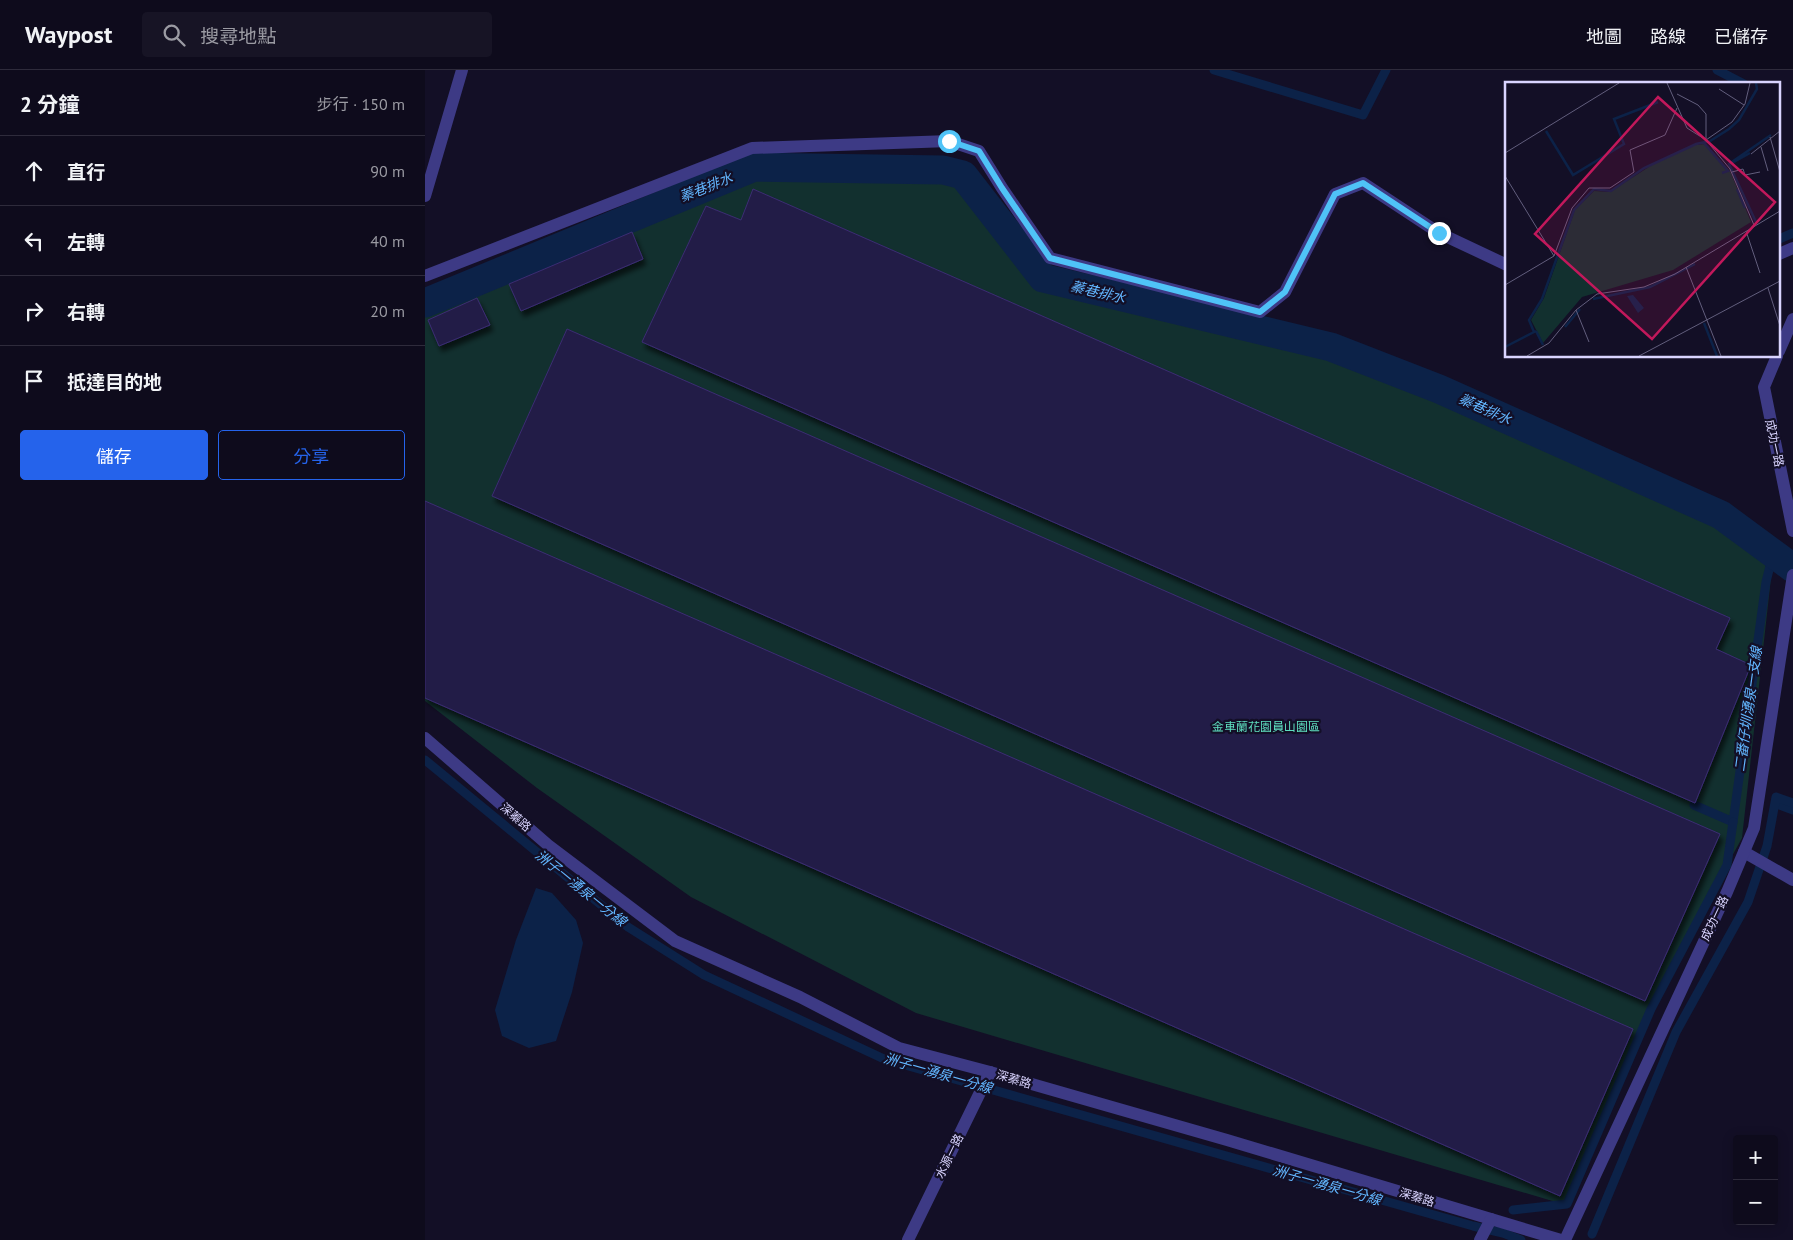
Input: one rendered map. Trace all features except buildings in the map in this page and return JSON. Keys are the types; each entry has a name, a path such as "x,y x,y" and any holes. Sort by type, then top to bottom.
{"street":[{"path":"425,196 462,70"},
{"path":"425,276 752,148 949,141 979,151 1050,258 1260,312 1285,292 1335,194 1363,183 1439,233 1505,264"},
{"path":"1781,253 1793,248"},
{"path":"1781,346 1793,319"},
{"name":"成功一路","path":"1776,358 1764,387 1793,531"},
{"name":"成功一路","path":"1563,1240 1727,892 1754,828 1793,577"},
{"name":"深蓁路","path":"425,738 548,845 675,941 800,998 899,1048 990,1072 1236,1143 1563,1240"},
{"path":"1744,852 1793,880"},
{"name":"水源一路","path":"908,1240 990,1072"},
{"path":"1480,1240 1491,1219"}],"green space":[{"name":"金車蘭花園員山園區","path":"758,175 957,181 1028,279 1388,371 1713,511 1772,569 1742,838 1654,997 1566,1205 916,1013 691,897 537,788 425,701 425,307"}],"water":[{"path":"536,888 552,893 576,920 583,943 572,992 556,1041 529,1048 502,1036 495,1010 516,940"}],"waterway":[{"path":"1214,70 1363,115 1386,70"},
{"path":"1717,70 1740,82"},
{"name":"蓁巷排水","path":"425,303 754,167 943,170 963,175 1043,278 1331,347 1439,389 1721,515 1793,568"},
{"path":"1781,238 1793,233"},
{"name":"二番仔圳湧泉一支線","path":"1694,805 1733,822 1766,582 1773,554"},
{"name":"洲子一湧泉一分線","path":"425,760 628,927 704,975 884,1059 1503,1233 1521,1240"},
{"path":"1592,1234 1676,1032 1748,902 1767,846 1776,797 1793,803"},
{"path":"1777,804 1793,810"},
{"path":"1513,1210 1567,1204 1651,1009 1727,865 1733,822"}],"route":[{"path":"949,141 979,151 1050,258 1260,312 1285,292 1335,194 1363,183 1439,233"}]}
